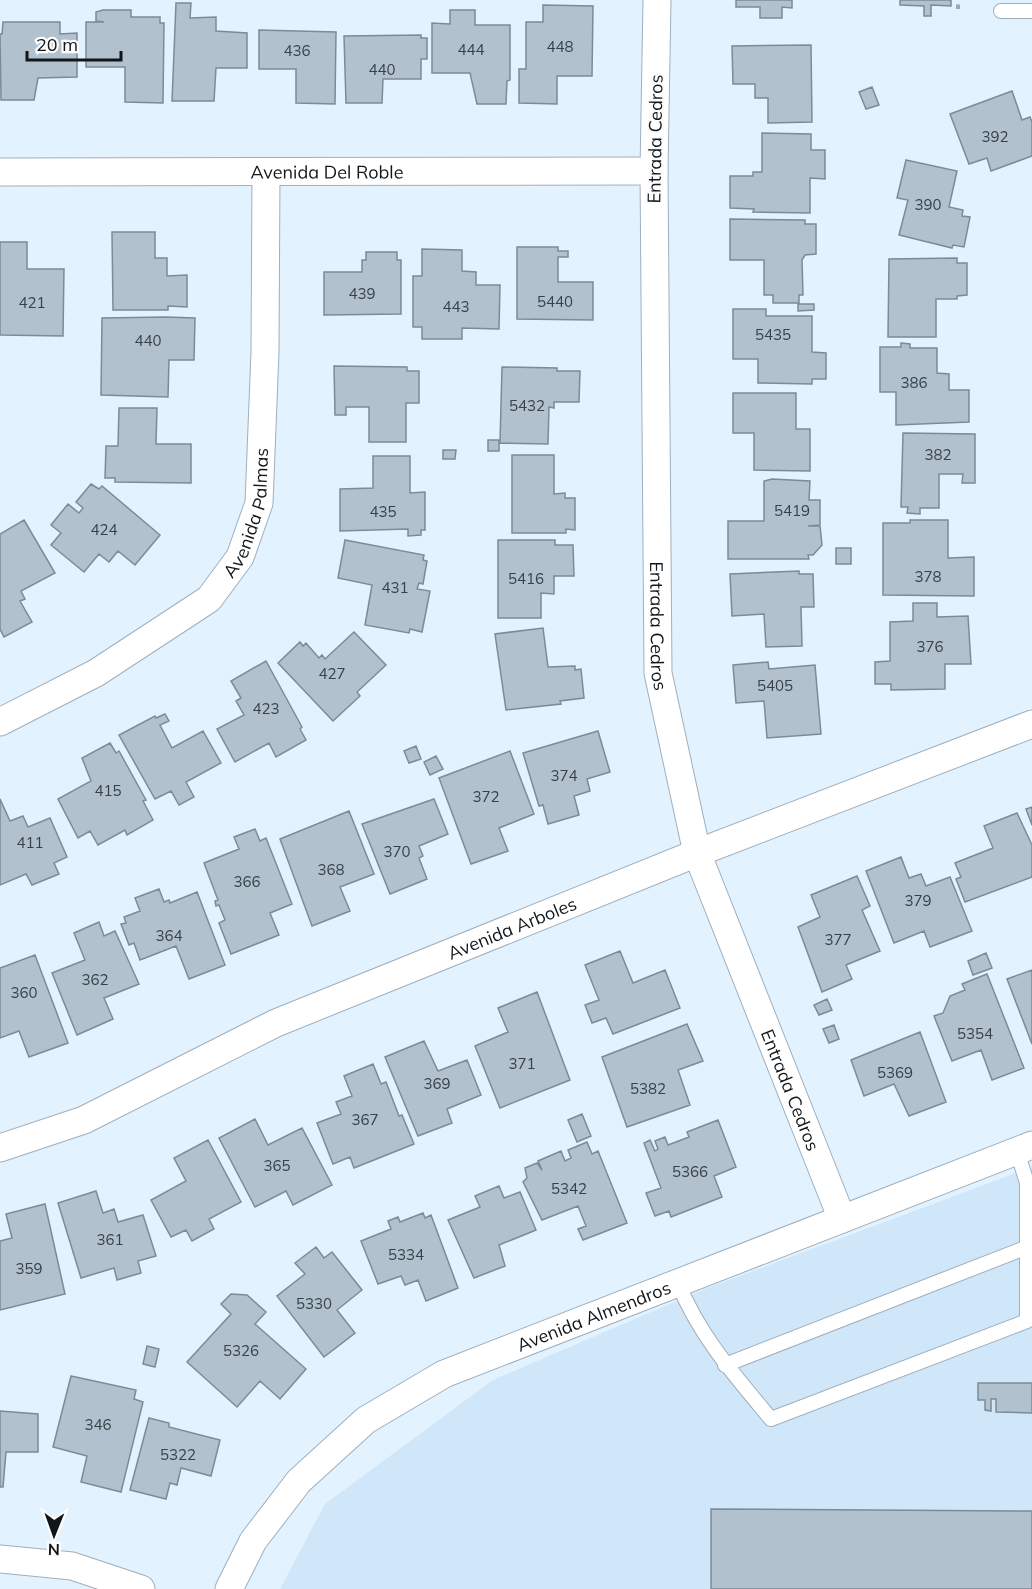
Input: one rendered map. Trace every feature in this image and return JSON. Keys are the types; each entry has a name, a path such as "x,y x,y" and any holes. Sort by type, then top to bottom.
{"street":[{"name":"Entrada Cedros","path":"657,0 654,171 658,672 697,853 842,1219"},
{"name":"Avenida Del Roble","path":"0,172 266,174 654,171"},
{"name":"Avenida Palmas","path":"0,722 96,673 209,599 240,557 259,502 265,352 266,174"},
{"name":"Avenida Arboles","path":"0,1148 84,1120 276,1023 697,853 1032,724"},
{"name":"Avenida Almendros","path":"229,1589 253,1541 299,1481 366,1420 444,1374 1024,1148"},
{"path":"0,1559 72,1566 141,1589"}],"lane":[{"path":"1001,11 1032,12"},
{"path":"678,1283 691,1315 725,1365 771,1419 1027,1321 1025,1248 1027,1183 1024,1148"},
{"path":"725,1365 1025,1248"}],"path":[{"path":"958,0 958,9"}],"shaded area":[{"path":"1032,1167 1032,1589 280,1589 325,1504 493,1380 705,1289"}],"building":[{"path":"736,0 792,0 792,8 782,7 782,18 760,18 760,7 736,7"},
{"path":"900,0 951,0 951,6 931,5 931,16 924,16 924,6 900,5"},
{"path":"176,3 191,3 190,18 216,17 216,31 247,33 247,68 216,68 214,101 172,101"},
{"path":"543,5 593,6 592,76 557,76 557,104 519,103 519,69 526,69 526,22 543,22"},
{"path":"131,10 131,17 160,17 160,23 164,23 163,103 125,102 125,67 86,67 86,22 104,22 96,21 96,12"},
{"path":"450,10 475,10 475,25 510,25 510,80 507,81 506,104 477,104 470,73 432,73 432,23 450,24"},
{"path":"3,22 60,22 60,34 77,33 77,77 38,78 34,100 1,100 0,34 2,34"},
{"path":"259,30 336,32 335,104 296,103 296,69 259,69"},
{"path":"421,35 421,38 427,38 427,59 421,59 421,79 383,79 382,103 346,103 344,36"},
{"path":"811,45 812,122 768,123 768,98 755,98 755,84 733,84 732,46"},
{"path":"872,87 879,105 866,109 859,92"},
{"path":"1012,91 1022,120 1030,117 1032,122 1032,156 991,171 987,158 969,164 950,114"},
{"path":"762,133 811,134 811,150 825,150 825,179 810,178 810,213 753,212 754,209 730,208 730,176 753,176 753,172 762,172"},
{"path":"906,160 957,171 949,207 963,210 962,216 970,217 964,247 953,245 952,248 899,235 908,200 897,198"},
{"path":"730,219 805,220 805,224 816,224 816,254 805,255 802,260 803,295 799,295 799,303 773,303 773,295 764,295 764,260 730,260"},
{"path":"112,232 155,232 155,258 167,258 167,276 187,275 187,307 168,306 168,310 113,310"},
{"path":"0,242 27,242 27,269 64,269 63,336 0,335"},
{"path":"517,247 558,247 558,251 568,251 568,257 558,257 558,282 593,282 593,320 517,319"},
{"path":"422,249 462,250 462,271 476,272 476,285 500,285 499,329 462,328 462,339 422,339 422,327 413,327 413,276 422,276"},
{"path":"366,252 397,252 397,260 401,260 401,314 324,315 324,272 362,272 362,260 366,260"},
{"path":"957,258 957,263 967,263 967,295 957,296 957,299 936,299 936,337 888,337 889,259"},
{"path":"798,304 814,304 814,310 798,311"},
{"path":"733,309 766,309 766,316 812,316 812,352 826,353 826,379 812,379 812,384 758,383 758,359 733,359"},
{"path":"102,318 195,318 194,360 169,360 168,397 101,395"},
{"path":"901,343 910,344 910,348 937,348 937,373 949,374 949,390 969,390 969,422 896,425 896,392 880,392 880,347 901,347"},
{"path":"334,366 407,367 407,371 419,371 419,403 406,403 406,442 369,442 369,407 346,407 346,415 335,415"},
{"path":"502,367 557,368 557,371 580,371 579,402 554,402 554,408 549,407 548,444 500,443"},
{"path":"733,393 796,393 796,429 810,429 810,471 754,470 754,433 733,433"},
{"path":"119,408 157,408 156,444 191,444 191,483 115,482 115,478 105,478 106,446 118,446"},
{"path":"903,433 975,434 975,483 962,483 963,474 939,474 939,508 920,508 920,514 907,513 908,507 901,507"},
{"path":"488,440 499,440 499,451 488,451"},
{"path":"443,450 456,450 455,459 443,459"},
{"path":"512,455 554,455 554,494 565,493 565,498 575,498 575,530 566,529 566,533 512,533"},
{"path":"373,456 410,456 410,493 425,492 425,530 421,530 421,535 408,536 408,529 340,531 340,489 373,488"},
{"path":"772,479 810,481 809,500 820,500 820,525 808,526 820,526 822,545 813,555 808,555 809,559 728,559 728,521 764,521 764,481"},
{"path":"91,484 99,489 102,486 160,535 135,565 118,551 109,562 99,554 84,572 51,545 61,533 51,525 68,504 79,513 83,508 76,502"},
{"path":"24,520 55,573 21,591 25,599 20,601 32,622 4,637 0,629 0,534"},
{"path":"910,520 948,520 948,558 974,557 974,596 883,595 883,523 910,523"},
{"path":"345,540 424,555 423,560 427,561 423,584 419,583 417,589 430,591 422,632 410,629 409,633 365,625 372,585 338,578"},
{"path":"498,540 555,540 555,545 573,545 574,576 554,576 554,594 541,593 541,618 498,618"},
{"path":"836,548 851,548 851,564 836,564"},
{"path":"799,571 799,574 813,574 814,607 801,607 802,646 766,647 764,614 732,616 730,574"},
{"path":"913,603 937,603 937,617 968,616 971,664 945,664 945,689 891,690 891,684 875,684 875,662 890,661 890,622 913,621"},
{"path":"543,628 548,667 575,666 575,670 581,669 584,698 560,701 561,704 506,710 495,634"},
{"path":"354,632 386,665 357,692 360,696 333,721 278,663 300,642 303,646 306,643 319,658 322,655 325,659"},
{"path":"266,661 302,727 300,729 306,740 276,757 269,743 235,762 217,729 244,715 236,701 241,698 231,681"},
{"path":"768,662 769,669 815,665 821,734 767,738 764,701 736,703 733,665"},
{"path":"165,714 169,721 160,725 172,748 203,731 221,763 186,782 194,797 179,805 171,791 155,799 119,735 155,716 156,718"},
{"path":"598,731 610,772 587,779 590,791 574,796 579,815 548,824 543,805 539,806 523,753"},
{"path":"110,743 116,753 119,751 146,800 143,801 153,820 127,835 125,830 98,845 90,831 78,838 58,799 91,781 82,758"},
{"path":"416,746 421,759 409,763 404,751"},
{"path":"510,751 534,814 499,828 508,851 471,864 439,778"},
{"path":"436,756 443,769 430,775 424,762"},
{"path":"0,799 10,821 23,816 28,827 50,818 67,857 54,863 59,874 32,885 26,874 0,885"},
{"path":"434,799 448,834 419,846 423,856 419,858 427,879 390,894 362,824"},
{"path":"1032,807 1032,825 1026,809"},
{"path":"349,811 374,874 340,887 350,911 312,926 280,839"},
{"path":"1017,813 1032,845 1032,877 965,902 956,879 961,877 955,863 993,848 984,826"},
{"path":"255,829 260,841 266,838 292,904 270,913 279,935 231,954 219,923 225,920 219,905 216,906 215,901 218,900 204,863 239,849 234,837"},
{"path":"901,857 909,878 921,874 926,886 950,877 972,931 930,947 924,931 894,943 866,871"},
{"path":"857,876 870,906 862,910 880,951 846,965 852,979 822,992 798,927 820,917 811,895"},
{"path":"159,889 164,902 169,900 170,903 197,892 225,965 189,979 176,946 140,960 134,943 129,945 121,924 126,923 124,917 140,911 135,898"},
{"path":"99,922 104,936 115,931 139,984 104,998 113,1019 77,1035 52,973 85,960 74,933"},
{"path":"620,951 633,983 665,970 680,1008 613,1034 606,1018 592,1023 585,1005 599,1000 585,965"},
{"path":"986,953 992,968 973,975 968,961"},
{"path":"35,955 68,1043 29,1057 19,1031 0,1038 0,968"},
{"path":"1032,970 1032,1044 1007,979"},
{"path":"987,974 1024,1068 992,1080 981,1050 952,1061 934,1016 943,1013 950,996 965,990 962,984"},
{"path":"537,992 570,1080 500,1108 475,1046 508,1032 498,1008"},
{"path":"827,999 832,1010 819,1015 814,1005"},
{"path":"687,1024 703,1061 678,1070 690,1105 627,1127 602,1057"},
{"path":"834,1025 839,1039 829,1043 823,1029"},
{"path":"920,1032 946,1102 909,1116 894,1084 864,1096 851,1060"},
{"path":"424,1041 438,1071 467,1060 481,1095 447,1109 452,1123 418,1136 385,1057"},
{"path":"373,1064 381,1084 386,1082 399,1116 402,1115 414,1144 354,1168 350,1157 333,1164 317,1123 341,1114 336,1102 352,1096 344,1076"},
{"path":"582,1114 591,1136 577,1142 568,1120"},
{"path":"255,1119 268,1145 302,1128 332,1185 293,1205 286,1191 255,1207 219,1138"},
{"path":"718,1120 736,1167 714,1176 722,1197 671,1217 669,1211 655,1216 646,1193 661,1188 644,1143 650,1140 655,1151 658,1149 655,1141 665,1137 668,1145 689,1137 687,1132"},
{"path":"208,1140 241,1202 209,1219 214,1229 192,1241 186,1230 171,1237 151,1200 186,1181 174,1158"},
{"path":"587,1142 592,1154 598,1151 627,1223 583,1240 578,1229 586,1226 578,1206 542,1220 523,1182 527,1178 525,1168 537,1163 542,1170 538,1161 561,1151 565,1161 571,1158 568,1150"},
{"path":"499,1186 504,1198 520,1192 536,1230 499,1245 505,1266 474,1278 448,1220 480,1207 475,1196"},
{"path":"96,1191 103,1213 114,1209 118,1222 143,1215 156,1256 138,1261 141,1273 117,1280 114,1268 81,1278 58,1203"},
{"path":"45,1204 65,1294 0,1310 0,1241 12,1238 6,1214"},
{"path":"423,1213 425,1218 431,1215 458,1288 426,1301 418,1280 405,1285 401,1276 378,1284 361,1241 391,1229 388,1221 398,1217 400,1222"},
{"path":"316,1247 324,1258 332,1252 362,1290 337,1310 355,1333 324,1357 277,1296 305,1274 295,1263"},
{"path":"231,1294 247,1295 266,1312 255,1324 306,1369 280,1399 260,1381 237,1407 187,1362 231,1314 221,1304"},
{"path":"147,1346 159,1349 155,1367 143,1364"},
{"path":"71,1376 136,1390 134,1399 143,1402 121,1492 81,1482 87,1456 53,1447"},
{"path":"978,1383 1032,1383 1032,1413 996,1412 996,1399 991,1399 991,1411 985,1410 985,1400 978,1400"},
{"path":"0,1411 38,1414 38,1452 6,1452 3,1487 0,1487"},
{"path":"149,1418 169,1423 169,1427 220,1440 211,1476 181,1468 177,1485 170,1483 166,1499 130,1490"},
{"path":"711,1509 1032,1511 1032,1589 711,1589"}]}
